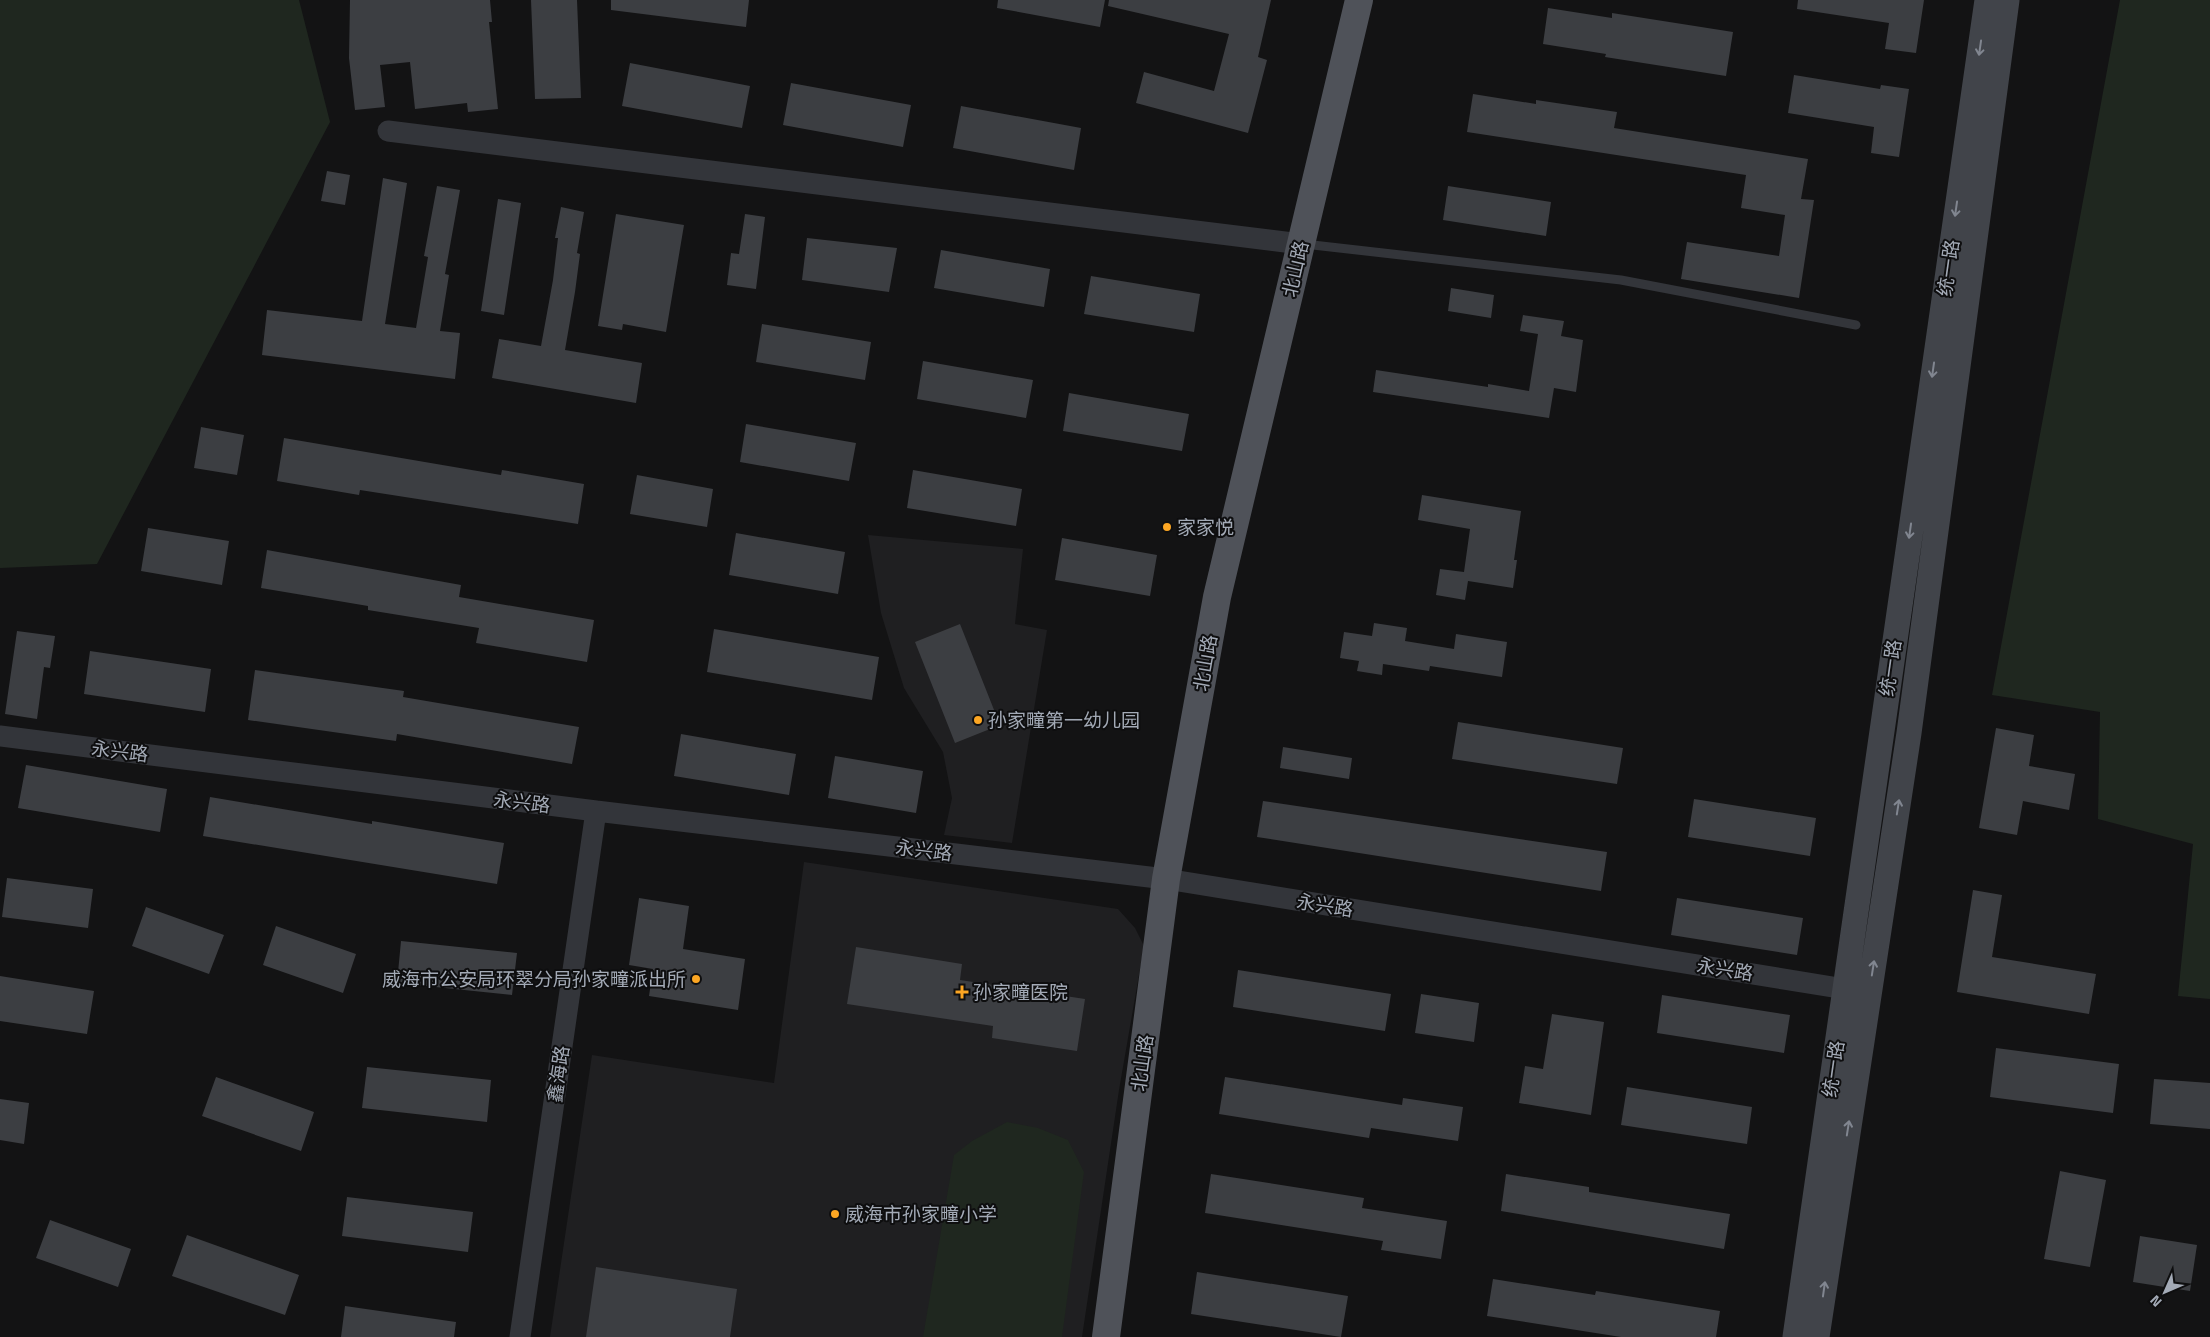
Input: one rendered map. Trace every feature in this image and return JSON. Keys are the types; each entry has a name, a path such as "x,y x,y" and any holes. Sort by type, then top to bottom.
{"main road":[{"name":"北山路","path":"1106,1337 1166,879 1217,596 1359,0"},
{"name":"统一路","path":"1794,1337 1987,0"},
{"name":"统一路","path":"1817,1337 1909,733 2007,0"}],"street":[{"path":"388,131 1301,244"},
{"name":"永兴路","path":"0,736 596,811 1166,879 1845,989"},
{"name":"鑫海路","path":"520,1337 596,811"}],"lane":[{"path":"1301,244 1621,280 1856,325"}],"shaded area":[{"path":"0,0 299,0 330,122 97,564 0,568"},
{"path":"2120,0 2210,0 2210,999 2178,996 2193,844 2098,819 2100,712 1992,695"},
{"name":"孙家疃第一幼儿园","path":"868,535 1023,549 1015,624 1047,630 1012,843 944,835 952,798 943,752 904,688 881,613"},
{"name":"威海市孙家疃小学","path":"804,862 1118,909 1135,928 1144,946 1119,1090 1082,1337 550,1337 592,1055 774,1083"},
{"path":"1007,1122 1038,1128 1068,1140 1084,1172 1062,1337 923,1337 954,1155 972,1141"}],"building":[{"path":"350,0 490,0 492,22 489,22 498,109 468,112 467,103 415,109 410,62 380,65 385,107 355,110 349,58"},
{"path":"531,0 577,0 581,98 535,99"},
{"path":"611,0 749,0 746,27 611,10"},
{"path":"998,0 1105,0 1100,27 997,8"},
{"path":"1109,0 1271,0 1258,57 1267,60 1248,133 1136,103 1144,72 1214,91 1229,34 1108,6"},
{"path":"1798,0 1924,0 1916,53 1885,49 1889,23 1797,9"},
{"path":"1548,8 1612,18 1612,13 1733,32 1726,76 1605,57 1606,54 1543,44"},
{"path":"630,63 750,86 742,128 622,106"},
{"path":"1794,75 1880,89 1881,85 1909,89 1899,157 1871,153 1874,127 1788,113"},
{"path":"791,83 911,105 903,147 783,125"},
{"path":"1473,94 1536,104 1536,100 1617,112 1614,128 1808,159 1801,199 1814,200 1799,298 1681,279 1687,242 1779,256 1785,215 1741,208 1746,175 1467,132"},
{"path":"961,106 1081,128 1074,170 953,148"},
{"path":"327,171 350,175 345,205 321,201"},
{"path":"383,178 407,183 385,324 416,328 428,257 424,256 437,186 460,190 445,274 449,275 440,331 460,333 455,379 262,355 267,310 362,321"},
{"path":"1448,186 1551,202 1546,236 1443,220"},
{"path":"498,199 521,203 504,315 481,311"},
{"path":"561,207 584,212 577,253 580,254 575,292 565,350 642,363 636,403 492,378 499,339 541,346 553,280 558,238 555,238"},
{"path":"616,214 684,225 666,332 623,324 622,330 598,326"},
{"path":"745,214 765,217 756,289 727,285 731,253 739,254"},
{"path":"807,238 897,248 889,292 802,280"},
{"path":"941,250 1050,269 1044,307 934,288"},
{"path":"1091,276 1200,294 1194,332 1084,314"},
{"path":"1451,288 1494,295 1491,318 1448,311"},
{"path":"1523,315 1564,321 1561,336 1583,340 1576,392 1554,388 1549,418 1373,392 1376,370 1488,387 1488,384 1529,391 1538,334 1520,331"},
{"path":"762,324 871,342 865,380 756,362"},
{"path":"923,361 1033,380 1026,418 917,399"},
{"path":"1069,393 1189,414 1182,451 1063,431"},
{"path":"746,424 856,443 849,481 740,462"},
{"path":"201,427 244,435 237,475 194,468"},
{"path":"284,438 501,475 502,470 584,484 578,524 360,490 359,495 277,481"},
{"path":"913,470 1022,489 1016,526 907,508"},
{"path":"637,475 713,489 707,527 630,514"},
{"path":"1422,495 1521,511 1514,560 1517,560 1513,588 1468,581 1465,600 1436,595 1440,569 1464,572 1470,529 1418,520"},
{"path":"148,528 229,541 222,585 141,571"},
{"path":"736,533 845,552 838,594 729,575"},
{"path":"1062,538 1157,555 1150,596 1055,580"},
{"path":"267,550 461,585 459,597 594,620 587,662 476,643 479,628 368,610 368,606 261,588"},
{"path":"1374,623 1407,628 1405,641 1454,649 1456,634 1507,642 1502,677 1430,666 1429,671 1383,664 1382,675 1357,671 1359,661 1340,658 1344,632 1372,636"},
{"path":"960,624 1000,725 955,743 915,642"},
{"path":"714,629 879,657 872,700 707,672"},
{"path":"17,631 55,636 50,668 44,667 37,719 5,714"},
{"path":"90,651 211,669 205,712 84,694"},
{"path":"255,670 404,691 403,697 579,727 572,764 397,734 396,741 248,720"},
{"path":"1458,722 1623,748 1617,784 1452,759"},
{"path":"1996,728 2034,735 2029,766 2075,774 2069,810 2023,801 2017,835 1979,828"},
{"path":"681,734 796,754 789,795 674,776"},
{"path":"1283,747 1352,758 1349,779 1280,768"},
{"path":"835,756 923,771 916,813 828,798"},
{"path":"26,765 167,789 160,832 18,808"},
{"path":"210,797 372,824 372,821 504,843 497,884 203,836"},
{"path":"1694,799 1816,818 1810,856 1688,837"},
{"path":"1263,801 1607,852 1601,891 1257,837"},
{"path":"7,878 93,889 88,928 2,917"},
{"path":"1973,890 2002,895 1992,957 2096,974 2089,1014 1957,992"},
{"path":"639,898 689,906 683,949 745,959 738,1010 649,996 653,969 629,965"},
{"path":"1677,898 1803,918 1797,955 1671,935"},
{"path":"146,907 224,935 209,974 132,946"},
{"path":"276,926 356,954 343,993 263,965"},
{"path":"401,941 517,953 512,995 397,983"},
{"path":"856,947 962,964 960,980 1085,999 1077,1051 992,1038 993,1026 847,1004"},
{"path":"1238,970 1391,994 1385,1031 1233,1007"},
{"path":"0,976 94,991 87,1034 0,1021"},
{"path":"1421,994 1479,1003 1474,1042 1415,1033"},
{"path":"1662,995 1790,1015 1784,1053 1657,1033"},
{"path":"1552,1014 1604,1022 1591,1115 1519,1103 1525,1066 1543,1069"},
{"path":"1996,1048 2119,1064 2113,1113 1990,1097"},
{"path":"367,1067 491,1080 487,1122 362,1108"},
{"path":"216,1077 314,1112 301,1151 202,1116"},
{"path":"1225,1077 1402,1105 1403,1098 1463,1107 1458,1141 1371,1128 1369,1138 1219,1114"},
{"path":"2154,1079 2210,1083 2210,1129 2150,1124"},
{"path":"1627,1087 1752,1107 1747,1144 1621,1125"},
{"path":"0,1099 29,1103 24,1144 0,1140"},
{"path":"2060,1171 2106,1180 2090,1267 2044,1259"},
{"path":"1211,1174 1364,1198 1362,1208 1447,1221 1441,1259 1381,1250 1383,1241 1205,1213"},
{"path":"1506,1174 1589,1187 1589,1192 1730,1214 1724,1249 1501,1211"},
{"path":"347,1197 473,1212 468,1252 342,1236"},
{"path":"50,1220 131,1249 118,1287 36,1258"},
{"path":"187,1235 299,1275 285,1315 172,1276"},
{"path":"2140,1236 2197,1245 2190,1291 2133,1282"},
{"path":"596,1267 737,1289 730,1337 586,1337"},
{"path":"1197,1272 1348,1296 1341,1337 1191,1314"},
{"path":"1493,1279 1595,1295 1596,1291 1720,1311 1716,1337 1621,1337 1487,1316"},
{"path":"345,1306 456,1322 454,1337 341,1337"}],"place":[{"name":"家家悦","path":"1167,527"},
{"name":"孙家疃第一幼儿园","path":"978,720"},
{"name":"威海市公安局环翠分局孙家疃派出所","path":"696,979"},
{"name":"孙家疃医院","path":"962,992"},
{"name":"威海市孙家疃小学","path":"835,1214"}]}
